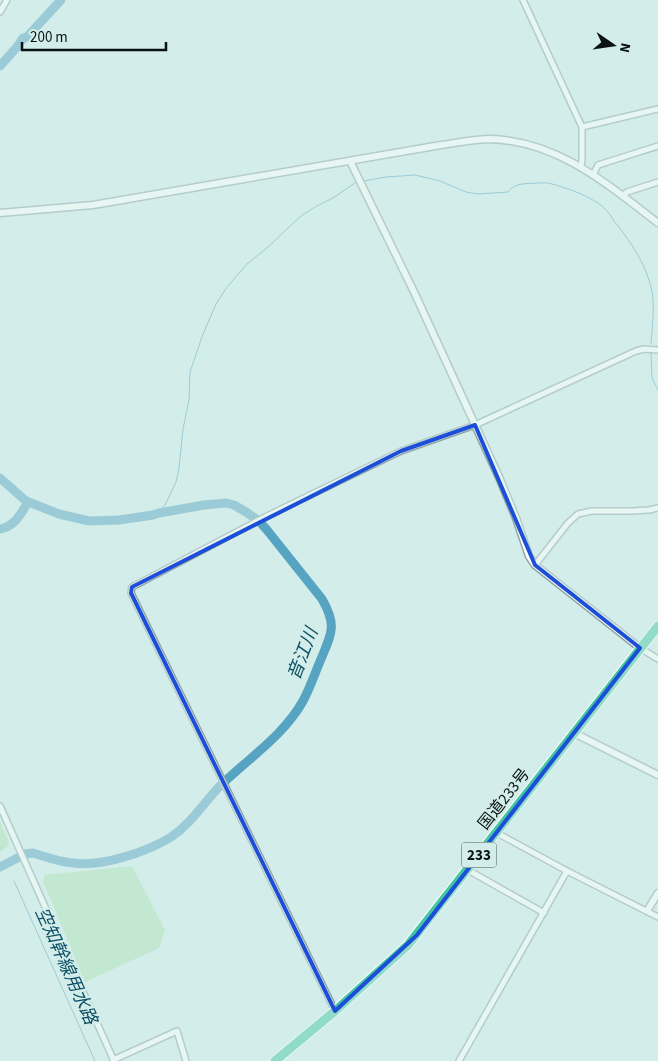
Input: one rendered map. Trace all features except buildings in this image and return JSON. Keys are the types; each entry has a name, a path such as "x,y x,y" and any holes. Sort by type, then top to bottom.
{"highway":[{"name":"国道233号","path":"276,1061 408,945 658,626"}],"street":[{"path":"0,12 7,0"},
{"path":"523,0 582,126 581,167"},
{"path":"582,126 658,109"},
{"path":"2,213 94,205 441,145 490,140 533,146 565,158 593,174 658,223"},
{"path":"593,174 598,165 658,146"},
{"path":"350,161 415,294 475,425 512,509 529,556 535,565 640,648 658,659"},
{"path":"622,196 627,192 658,182"},
{"path":"335,1011 131,594 132,587 253,523 401,451 475,425 636,351 644,349 658,350"},
{"path":"535,565 568,523 578,514 592,511 658,508"},
{"path":"574,732 658,775"},
{"path":"0,806 114,1061 177,1031 186,1061"},
{"path":"497,833 658,917"},
{"path":"468,870 544,913"},
{"path":"459,1061 567,871"},
{"path":"648,911 658,893"}],"highlighted area":[{"path":"475,425 535,565 640,648 417,935 335,1011 131,593 132,587 401,451"}],"green space":[{"path":"0,821 9,843 0,852"},
{"path":"132,866 165,930 159,948 85,982 43,881 45,875"}],"waterway":[{"name":"音江川","path":"0,66 23,38 26,38 61,0"},
{"path":"363,181 415,175 440,181 466,192 478,194 508,192 518,185 546,183 570,190 593,200 609,213 632,245 646,272 653,297 651,344"},
{"path":"159,513 176,482 189,400 190,372 216,304 227,287 248,263 301,216 355,183"},
{"path":"651,352 652,378 658,390"},
{"name":"音江川","path":"0,478 26,501 59,514 89,521 119,520 204,505 226,503 234,505 259,521 267,530 322,599 327,608 331,623 328,642 310,686 295,713 286,725 221,785 192,819 171,837 137,853 97,863 73,863 33,853 25,854 0,867"},
{"path":"0,529 14,522 28,502"},
{"name":"空知幹線用水路","path":"14,881 95,1061"}]}
